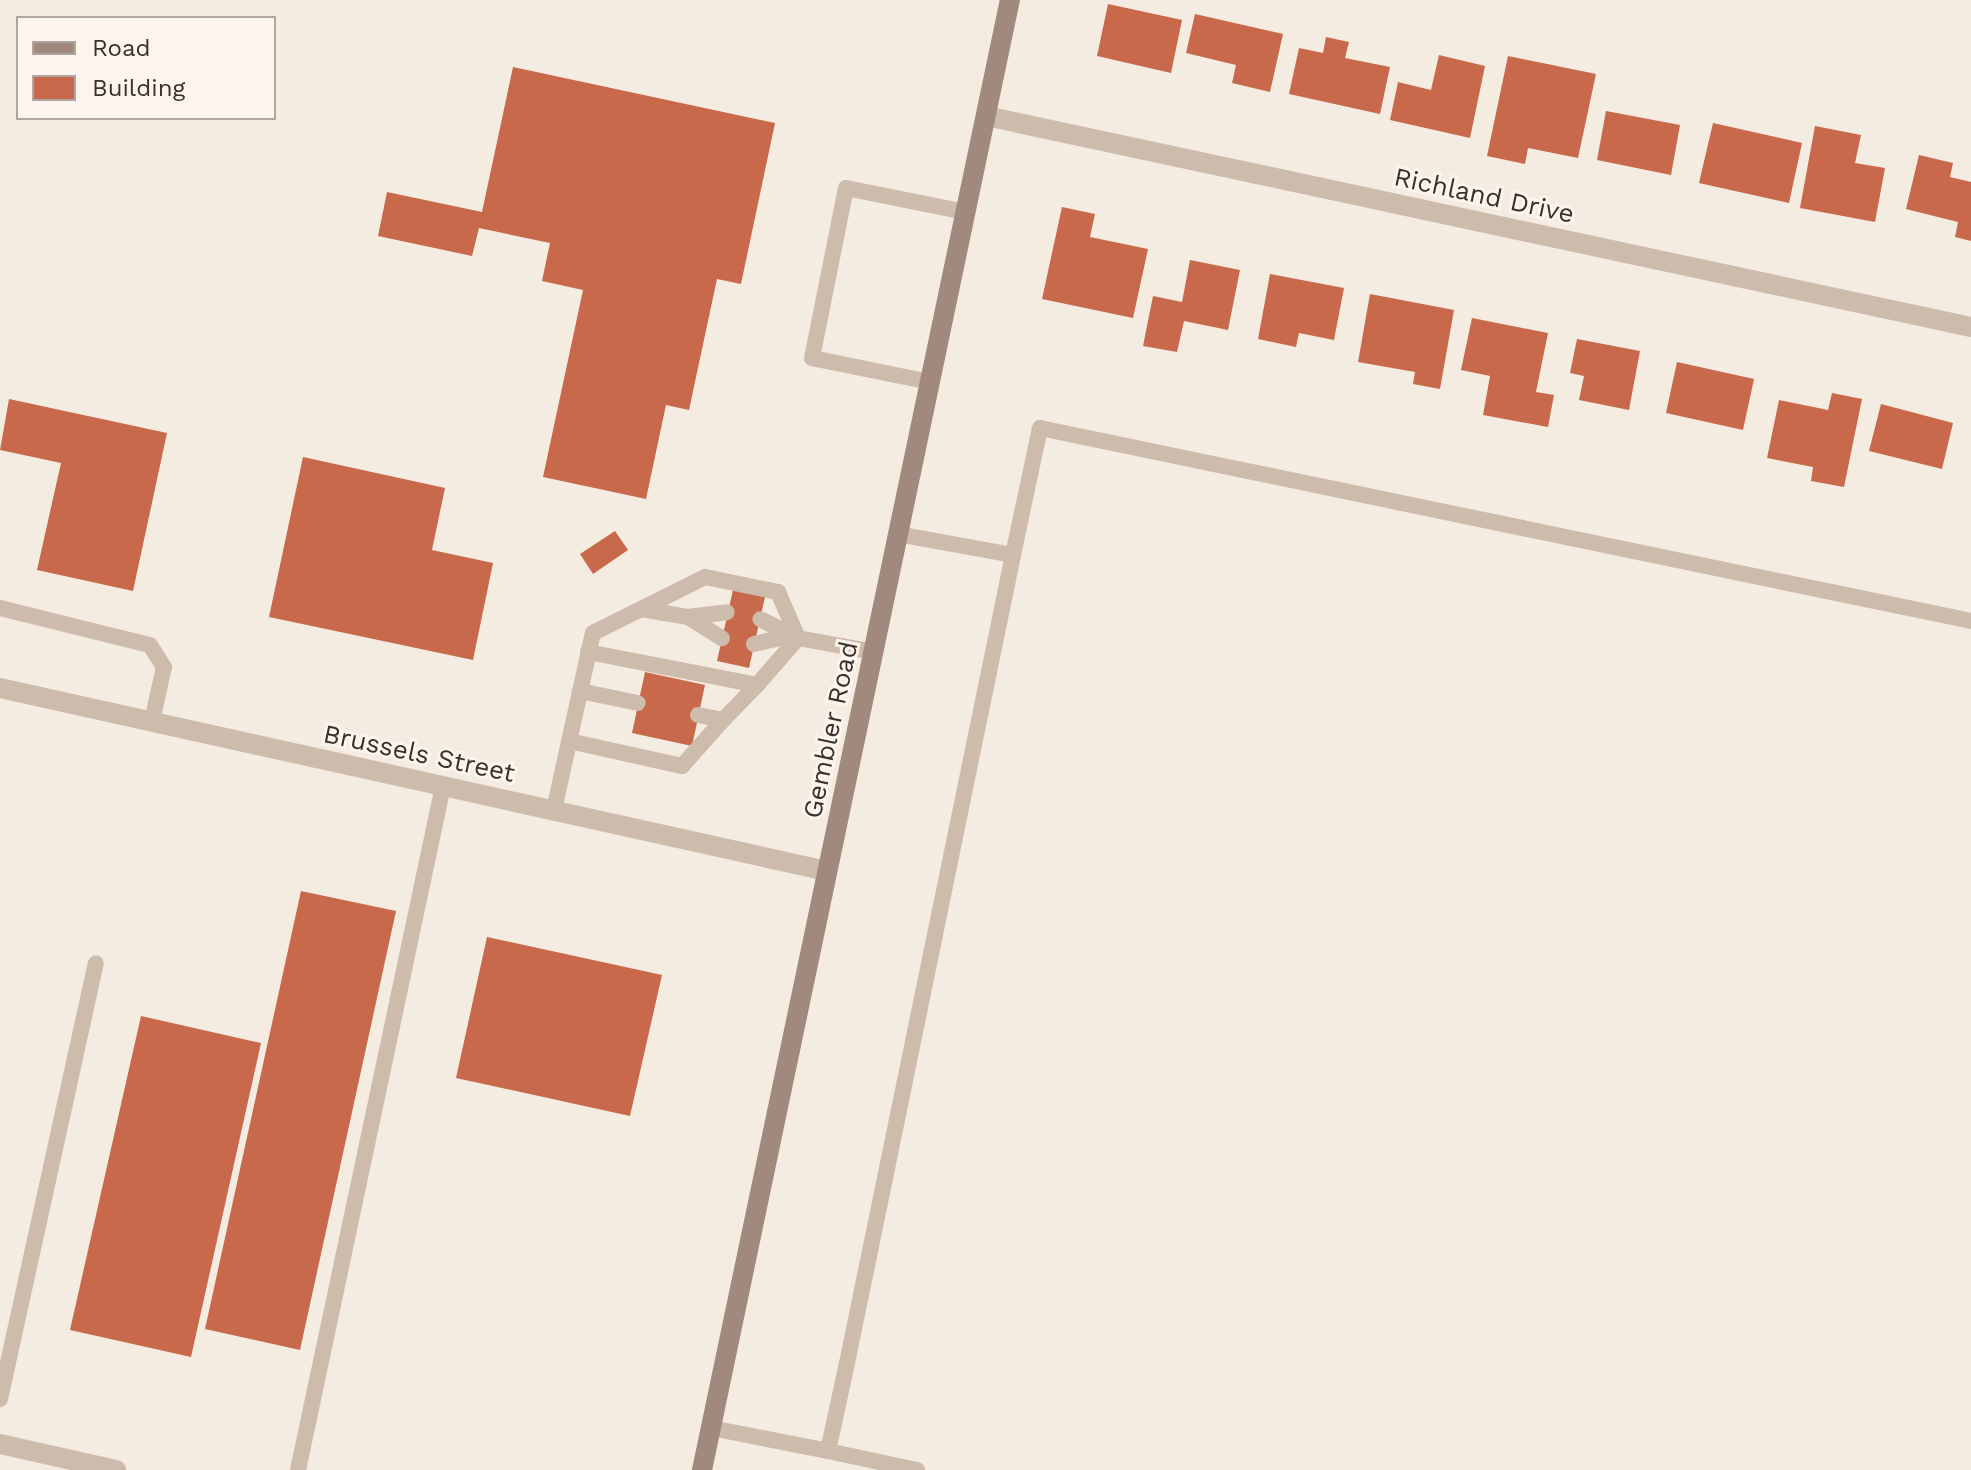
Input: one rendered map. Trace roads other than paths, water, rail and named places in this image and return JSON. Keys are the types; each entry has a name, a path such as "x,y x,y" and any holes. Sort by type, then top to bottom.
{"main road":[{"name":"Gembler Road","path":"702,1470 1010,0"}],"street":[{"name":"Richland Drive","path":"986,116 1971,327"},
{"name":"Brussels Street","path":"0,688 827,871"},
{"path":"0,1444 116,1470"}],"lane":[{"path":"930,382 812,358 846,188 965,212"},
{"path":"828,1451 1040,428 1971,621"},
{"path":"898,534 1013,555"},
{"path":"554,810 593,633 705,577 778,592 793,637"},
{"path":"0,608 150,645 164,667 152,721"},
{"path":"641,609 688,617 727,612"},
{"path":"688,617 722,638"},
{"path":"760,619 793,637 874,652"},
{"path":"754,644 793,637"},
{"path":"569,741 682,766 757,685 793,637"},
{"path":"588,652 757,685"},
{"path":"580,691 638,703"},
{"path":"698,715 723,720"},
{"path":"298,1470 443,786"},
{"path":"0,1399 96,963"},
{"path":"711,1428 917,1470"}]}
